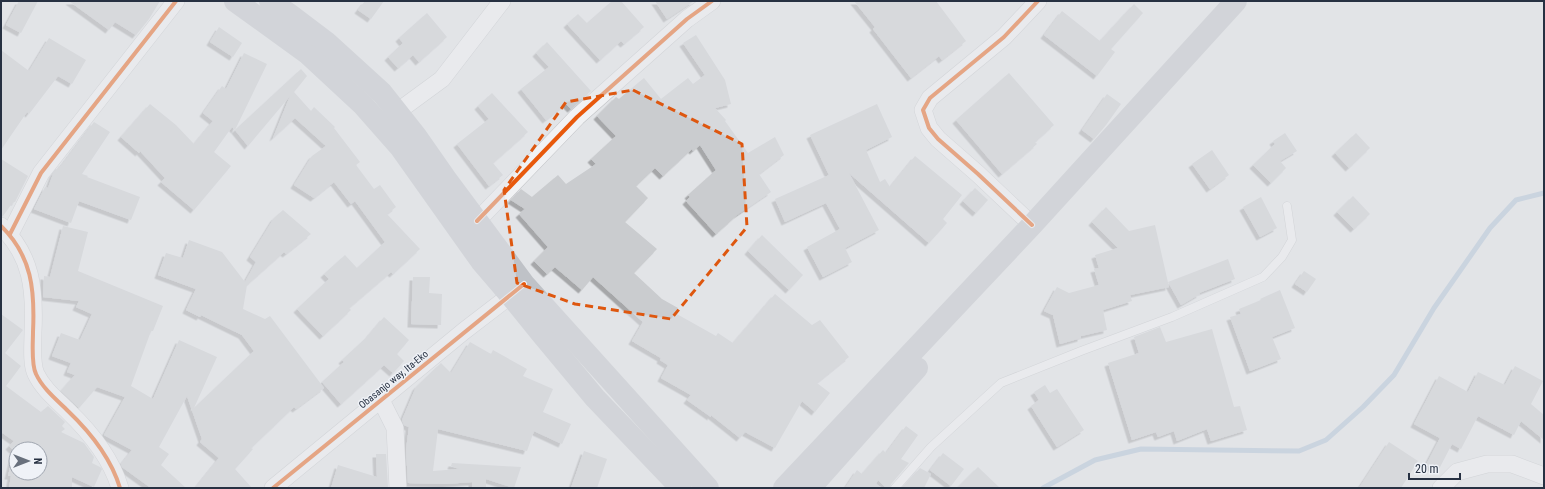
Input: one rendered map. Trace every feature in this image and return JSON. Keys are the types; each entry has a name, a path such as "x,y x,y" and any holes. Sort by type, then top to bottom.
{"main road":[{"path":"235,1 307,53 364,105 400,148 481,261 518,290 708,488"},
{"path":"270,1 326,42 382,93 416,136 478,221 518,290 596,398 681,488"},
{"path":"810,488 1247,1"},
{"path":"784,488 1032,225 1229,8"}],"street":[{"path":"120,488 116,475 103,452 81,424 45,388 36,373 33,351 34,314 30,275 23,255 5,230 41,174 176,1"},
{"path":"397,112 442,79 502,1"},
{"path":"478,221 576,117 687,19 712,1"},
{"path":"1032,225 938,139 929,128 923,110 930,98 1004,37 1038,1"},
{"name":"Obasanjo way, Ita-Eko","path":"273,488 464,332 518,290"},
{"path":"381,400 395,428 398,488"},
{"path":"1441,488 1457,472 1487,464 1512,464 1544,476"}],"lane":[{"path":"895,488 931,447 1002,383 1081,351 1172,317 1263,277 1282,257 1292,240 1288,206"}],"highlighted area":[{"path":"633,90 742,144 747,227 671,319 575,304 517,283 504,190 566,102"}],"building":[{"path":"19,1 38,1 21,33 6,25"},
{"path":"69,1 160,1 149,19 136,35 115,22 109,30"},
{"path":"365,1 384,1 371,19 358,10"},
{"path":"612,1 621,1 644,27 624,44 621,41 600,60 567,24 578,14 587,23"},
{"path":"655,1 694,1 667,19"},
{"path":"854,1 936,1 966,41 942,60 939,56 911,78 873,29 875,27"},
{"path":"1134,4 1143,13 1111,49 1115,52 1097,76 1044,35 1062,11 1100,41"},
{"path":"427,13 447,37 419,62 413,55 398,68 388,57 403,43 399,38"},
{"path":"219,27 242,43 233,57 210,42"},
{"path":"696,35 725,80 731,104 715,108 726,120 725,121 748,153 775,137 784,155 759,174 771,192 737,215 716,234 686,201 690,197 688,195 716,170 700,145 693,151 692,149 663,176 655,168 636,186 648,198 625,222 657,249 634,273 662,299 678,308 675,313 716,336 718,333 733,343 775,294 812,325 820,320 849,357 817,383 830,393 815,412 802,401 775,448 745,432 740,438 711,415 711,417 687,400 691,395 661,378 668,365 660,360 661,358 632,341 643,322 593,277 582,290 555,267 547,274 534,261 548,247 519,214 525,209 511,200 521,189 532,197 558,175 566,184 596,164 591,159 616,136 597,116 616,97 619,99 644,78 661,99 688,78 693,84 705,75 683,43"},
{"path":"49,38 86,60 72,84 58,76 29,114 27,112 1,150 1,50 29,71"},
{"path":"547,42 591,91 571,109 566,104 546,120 521,89 549,67 536,53"},
{"path":"244,53 267,64 235,130 232,127 214,152 231,166 194,210 161,182 165,178 140,151 139,153 121,137 150,104 176,125 194,144 213,121 203,113 222,86 226,89"},
{"path":"301,69 307,76 294,92 311,111 314,107 335,127 334,128 360,162 356,165 374,189 380,185 396,207 387,214 420,249 393,274 391,272 349,308 351,310 323,336 297,309 329,279 324,274 345,255 357,268 385,242 355,201 351,204 334,182 314,198 294,185 312,156 326,146 295,118 273,138 290,96 248,146 235,130"},
{"path":"1009,73 1054,125 1035,142 1037,144 1002,174 956,120"},
{"path":"492,93 528,132 493,163 503,175 489,186 457,144 489,119 478,106"},
{"path":"1107,94 1121,104 1094,139 1082,130"},
{"path":"877,104 892,137 866,150 880,182 885,179 890,187 915,156 962,195 943,219 947,223 929,243 849,173 879,230 845,248 852,262 823,277 807,247 840,229 826,203 785,222 775,199 829,175 810,135"},
{"path":"94,122 110,132 82,174 140,197 131,220 79,201 71,223 34,209 45,187 48,188 53,174 59,166 61,166"},
{"path":"1285,133 1297,151 1280,161 1286,168 1271,183 1253,165 1275,144 1273,141"},
{"path":"1356,133 1370,148 1349,168 1335,153"},
{"path":"1212,150 1229,175 1210,189 1192,164"},
{"path":"1,159 28,176 15,202 13,202 3,216 1,216"},
{"path":"975,188 988,200 976,213 963,201"},
{"path":"1353,196 1370,214 1354,229 1337,212"},
{"path":"1261,197 1277,228 1260,237 1243,207"},
{"path":"1106,207 1129,231 1155,225 1169,287 1130,295 1132,301 1103,310 1107,330 1081,336 1081,338 1060,344 1053,315 1044,311 1057,287 1069,293 1099,285 1094,269 1099,268 1095,255 1118,248 1092,222"},
{"path":"283,210 311,234 286,254 284,252 247,285 243,309 265,319 270,316 324,388 296,409 294,407 251,448 253,449 235,469 252,488 195,488 219,458 200,442 202,439 187,396 159,447 169,454 161,465 186,488 151,488 122,467 121,464 132,450 104,435 125,397 97,387 79,408 61,391 75,375 67,372 71,363 52,356 61,333 80,340 92,314 76,307 79,301 43,297 44,276 50,277 63,226 88,232 78,271 163,306 153,331 151,331 131,386 153,399 179,340 217,357 194,408 254,351 242,335 201,315 200,317 186,310 196,289 158,275 166,253 183,258 189,240 222,252 245,282 256,262 250,257 274,218"},
{"path":"762,235 803,275 789,290 748,251"},
{"path":"1228,259 1235,279 1199,293 1200,294 1181,305 1168,282"},
{"path":"1304,271 1316,279 1307,292 1295,284"},
{"path":"413,277 430,277 429,293 442,294 441,325 411,324"},
{"path":"1280,290 1295,328 1272,337 1281,359 1250,371 1230,317 1241,314 1239,309"},
{"path":"1,314 23,330 5,353 21,366 6,386 41,412 48,406 65,422 62,426 65,429 61,432 84,443 94,457 92,463 102,469 94,487 72,477 72,488 9,488 10,481 48,481 48,441 14,441 1,432"},
{"path":"384,317 409,340 397,354 404,361 393,373 384,365 341,404 322,382 344,362 342,360 368,336"},
{"path":"1160,327 1166,342 1212,329 1234,407 1240,406 1247,430 1211,441 1207,429 1177,441 1174,431 1158,437 1156,432 1132,440 1108,363 1139,353 1134,337"},
{"path":"470,342 491,354 493,350 527,369 523,376 553,389 543,412 571,424 562,444 534,431 527,451 438,429 433,471 459,469 451,466 452,463 521,467 514,488 486,479 486,488 472,488 472,482 445,484 408,483 406,450 409,427 404,425 402,420 416,387 441,363 451,373"},
{"path":"1515,366 1543,381 1531,404 1544,415 1544,440 1521,421 1514,435 1478,416 1461,449 1452,444 1438,471 1426,465 1440,438 1414,424 1439,376 1468,392 1478,372 1505,385"},
{"path":"1045,385 1050,393 1057,389 1084,430 1057,447 1031,406 1039,400 1034,392"},
{"path":"906,426 918,435 901,459 909,463 891,484 890,488 886,488 878,480 876,484 882,488 845,488 857,470 862,474 883,450 886,453"},
{"path":"1389,442 1418,461 1401,488 1359,488"},
{"path":"584,451 607,459 597,488 571,488"},
{"path":"943,453 964,469 951,486 930,470"},
{"path":"376,454 386,454 388,488 331,488 338,465 377,477"},
{"path":"978,467 1000,488 957,488"},
{"path":"920,468 931,474 924,488 902,488"}],"waterway":[{"path":"1043,488 1095,460 1141,449 1299,451 1326,440 1363,407 1394,375 1434,308 1490,228 1516,200 1544,193"}],"cycle path":[{"path":"10,234 41,173 176,1"},
{"path":"477,221 577,117 687,19 712,1"},
{"path":"1032,225 938,139 929,128 923,110 930,98 1004,37 1038,1"},
{"path":"1,226 19,249 29,274 33,302 34,370 46,389 76,419 99,446 111,466 120,488"},
{"path":"273,488 524,284"}]}
